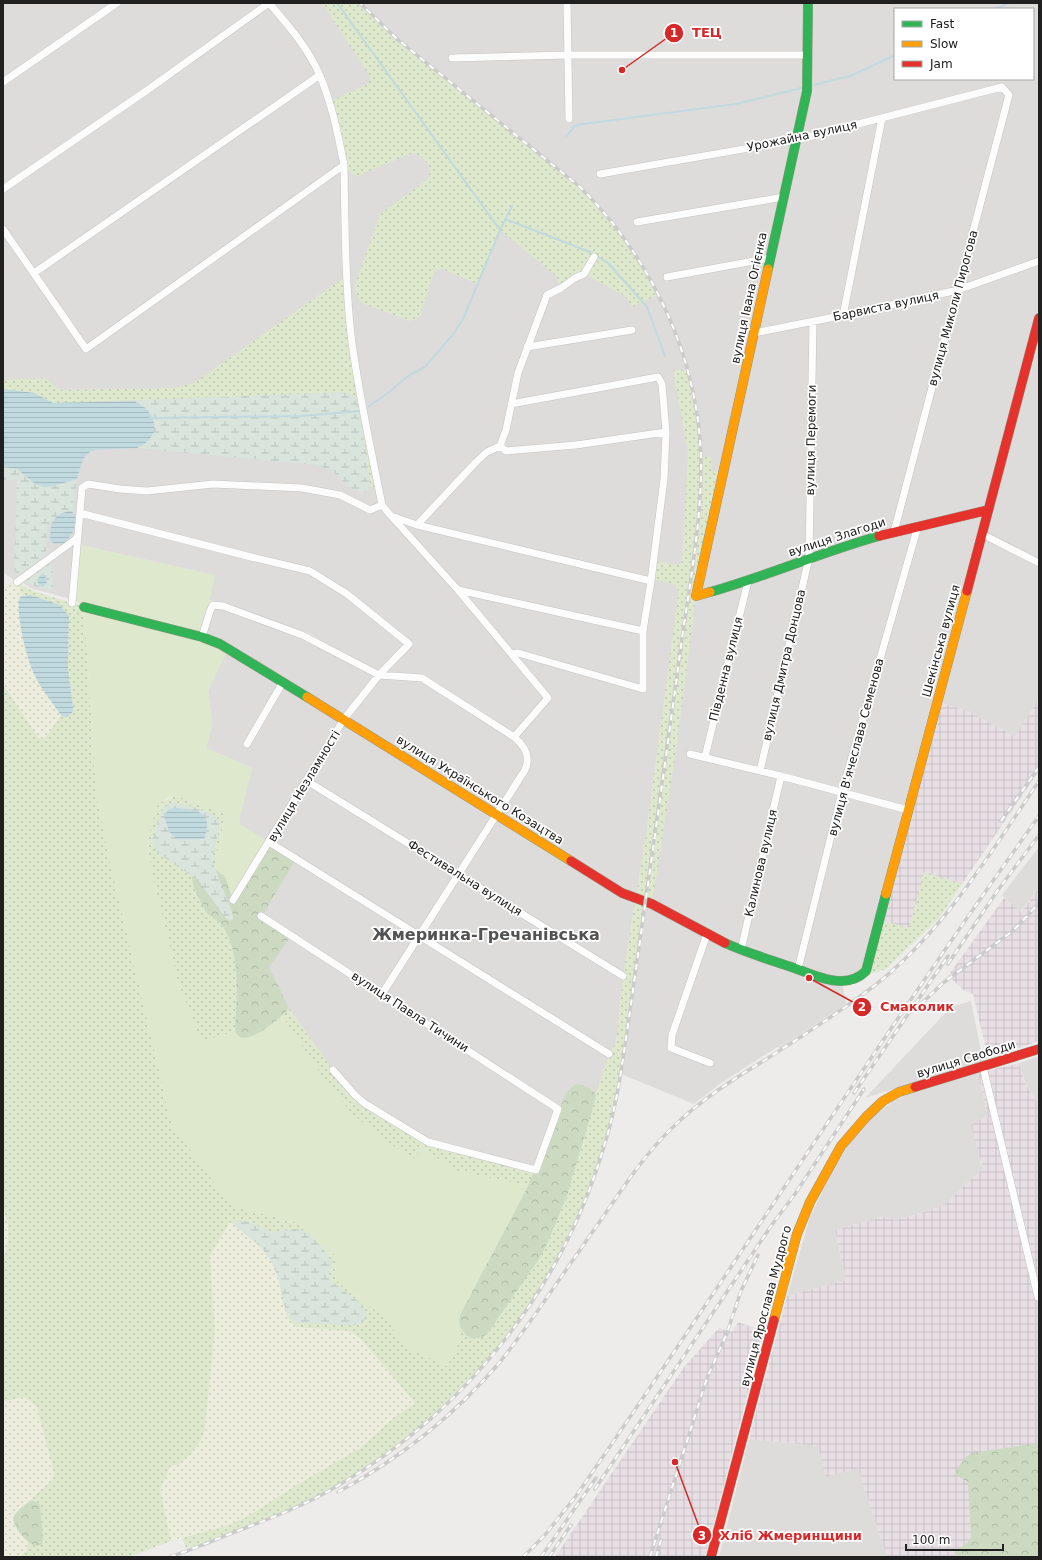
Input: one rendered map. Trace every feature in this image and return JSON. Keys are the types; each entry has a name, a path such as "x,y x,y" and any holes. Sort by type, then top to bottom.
{"street":[{"path":"3,82 117,3"},
{"path":"3,188 146,91 269,3 304,48 320,75 329,102 344,165 346,276 352,336 358,382 382,505 458,590 548,698 514,737"},
{"path":"567,3 569,119"},
{"name":"вулиця Івана Огієнка","path":"696,596 807,91 808,3"},
{"path":"452,58 567,55 807,55"},
{"path":"34,273 320,75"},
{"name":"Урожайна вулиця","path":"600,174 796,140 1002,87"},
{"name":"вулиця Миколи Пирогова","path":"894,532 1009,95 1002,87"},
{"path":"843,316 882,118"},
{"path":"3,229 86,348 344,165"},
{"path":"637,222 784,197"},
{"path":"417,525 477,461 487,452 500,446 506,430 518,374 547,295 584,274 594,257"},
{"path":"667,277 770,258"},
{"name":"Барвиста вулиця","path":"754,333 843,316 958,290 1039,261"},
{"name":"Шекінська вулиця","path":"866,971 1039,318"},
{"name":"вулиця Перемоги","path":"808,558 813,322"},
{"path":"527,347 632,330"},
{"path":"511,404 658,377 662,384 666,432 664,479 651,581 642,631 643,689 518,653 512,654"},
{"path":"500,446 506,451 568,446 666,432"},
{"path":"72,603 82,488 88,484 147,491 213,484 302,488 340,495 370,510 382,505"},
{"name":"вулиця Злагоди","path":"696,596 748,580 840,547 918,526 988,510"},
{"name":"вулиця Незламності","path":"80,513 310,571 347,594 409,644 379,675 344,719 233,900"},
{"path":"391,516 417,525 651,581"},
{"name":"вулиця В'ячеслава Семенова","path":"798,969 842,792 918,526"},
{"path":"982,534 1039,563"},
{"path":"17,582 76,539 78,535"},
{"name":"вулиця Дмитра Донцова","path":"760,771 808,558"},
{"name":"Південна вулиця","path":"705,757 748,580"},
{"path":"458,590 642,631"},
{"path":"202,638 210,611 214,605 223,606 302,635 379,675 422,678 514,737 525,749 528,755 528,762 459,874 382,994"},
{"name":"вулиця Українського Козацтва","path":"84,607 202,638 228,648 622,893 652,904 707,934 741,950 818,977 834,981 853,980 860,977 866,971"},
{"path":"247,744 283,682"},
{"path":"690,754 781,776 908,810"},
{"name":"Калинова вулиця","path":"741,950 781,776"},
{"name":"Фестивальна вулиця","path":"307,781 623,976"},
{"path":"269,842 609,1054"},
{"name":"вулиця Павла Тичини","path":"261,916 558,1109 536,1170 428,1142 364,1103 333,1070"},
{"path":"707,934 672,1035 671,1048 710,1062"},
{"name":"вулиця Свободи","path":"899,1092 1039,1049"},
{"path":"983,1067 1039,1296"},
{"name":"вулиця Ярослава Мудрого","path":"712,1557 797,1234 810,1202 841,1146 883,1100 899,1092"}],"shaded area":[{"path":"3,3 1039,3 1039,258 962,292 1039,265 1039,306 984,509 813,558 911,531 982,515 904,806 763,767 689,752 689,755 902,811 866,971 842,981 846,1004 780,1048 777,1047 721,1083 694,1104 621,1074 645,901 679,596 646,835 623,976 616,1043 609,1054 596,1094 588,1087 536,1170 428,1142 369,1107 333,1070 289,1008 233,900 240,824 239,819 252,768 206,748 212,724 208,691 228,648 202,637 214,608 225,608 301,638 373,672 309,633 209,600 214,575 80,545 75,600 33,589 20,581 17,582 3,572"},
{"path":"1039,342 1039,702 1037,701 1015,737 968,711 941,703 999,482"},
{"path":"17,582 22,596 19,600 21,630 33,673 61,715 46,737 42,739 38,737 3,684 3,585"},
{"path":"1037,701 1039,702 1039,771 962,884 946,879 909,928 882,921 941,703 968,711 1015,737"},
{"path":"1039,847 1039,888 1020,912 1002,895"},
{"path":"1039,888 1039,1041 988,1058 973,994 965,991 948,976 1004,898 1021,912"},
{"path":"971,1001 983,1061 865,1098 951,1007"},
{"path":"1039,1056 1039,1105 1025,1082 1019,1063"},
{"path":"1019,1063 1025,1083 1039,1105 1039,1504 982,1557 887,1557 858,1468 826,1477 818,1446 749,1439 787,1296 846,1280 835,1230 882,1217 896,1220 938,1208 938,1206 947,1203 983,1169 971,1125 988,1117 978,1073"},
{"path":"978,1073 988,1117 982,1119 980,1161 983,1169 947,1203 938,1206 938,1208 896,1220 882,1217 835,1230 846,1280 787,1296 810,1217 828,1180 854,1135 870,1119 892,1102 914,1091"},
{"path":"3,1210 7,1218 9,1240 3,1261"},
{"path":"230,1222 259,1244 271,1261 278,1277 289,1321 353,1333 361,1339 415,1403 404,1410 360,1448 245,1518 228,1525 171,1541 160,1489 171,1465 194,1451 202,1439 205,1428 215,1330 210,1256"},
{"path":"738,1322 764,1331 705,1557 555,1557 684,1367 719,1328 732,1332"},
{"path":"23,1397 37,1408 54,1473 53,1479 14,1515 13,1523 28,1541 26,1551 20,1557 3,1557 3,1402"},
{"path":"749,1439 818,1446 858,1468 887,1557 719,1557"}],"green space":[{"path":"322,3 360,3 397,39 547,159 591,198 622,234 658,295 632,307 625,296 584,274 561,288 555,275 500,230 478,284 442,269 437,269 434,272 420,316 416,319 410,321 361,303 356,294 355,285 380,214 428,179 430,171 429,166 424,159 412,153 358,176 353,175 344,165 329,102 367,84 370,77"},
{"path":"346,276 348,305 379,492 370,486 359,411 349,393 53,403 34,393 3,389 3,380 44,378 49,380 61,390 172,388 194,383"},
{"path":"673,370 687,370 698,415 701,457 711,457 712,471 723,473 696,596 676,750 652,904 645,902 624,1055 613,1114 606,1143 580,1216 544,1283 501,1345 450,1401 392,1449 328,1490 259,1524 186,1548 182,1538 228,1525 245,1518 360,1448 396,1416 415,1403 361,1339 353,1333 348,1331 297,1327 292,1324 286,1313 278,1277 270,1260 265,1252 230,1222 210,1256 215,1330 205,1428 201,1440 192,1453 178,1465 171,1465 160,1489 171,1541 129,1557 20,1557 26,1551 28,1541 13,1523 14,1515 53,1479 54,1473 37,1408 23,1397 3,1402 3,1261 8,1242 8,1223 3,1210 3,684 38,737 42,739 46,737 61,715 64,717 73,707 68,668 69,616 25,595 22,596 17,582 33,591 84,607 96,792 108,853 172,1126 238,1208 300,1223 337,1257 338,1263 334,1272 336,1279 340,1284 386,1318 400,1339 410,1349 447,1366 458,1345 458,1321 462,1330 548,1242 567,1196 596,1094 609,1054 616,1043 623,976 646,835 678,596 678,589 674,584 651,579 653,561 677,565 682,562 688,453"},
{"path":"343,392 354,396 359,411 370,481 368,491 363,492 354,490 332,472 316,465 137,448 148,433 133,401"},
{"path":"3,462 17,469 39,486 54,486 77,479 72,511 68,511 55,517 47,526 46,555 18,575 14,570 17,480 3,480"},
{"path":"79,545 215,575 202,637 228,648 208,691 212,724 206,748 252,768 239,819 240,824 269,842 233,900 225,876 215,869 225,813 176,796 167,798 156,807 148,845 151,869 178,982 200,1037 206,1041 235,1031 239,1037 249,1037 255,1035 282,1016 324,1079 353,1115 412,1160 422,1149 458,1171 528,1186 462,1311 459,1321 460,1332 458,1344 447,1366 410,1349 400,1339 386,1318 338,1282 334,1274 338,1263 337,1257 300,1223 238,1208 230,1204 172,1126 108,853 96,792 84,607 75,600"},
{"path":"48,563 51,564 52,567 53,588 51,591 26,583 25,580"},
{"path":"176,796 225,813 215,869 210,916 221,924 228,936 233,951 236,968 235,1031 206,1041 198,1034 178,982 151,869 148,845 156,807 161,802"},
{"path":"172,803 191,806 211,814 219,821 220,825 212,860 233,915 233,919 231,921 227,920 198,880 159,854 155,849 152,840 163,808"},
{"path":"269,842 296,859 262,916 291,936 269,967 289,1008 268,1028 254,1036 242,1039 235,1031 237,990 235,961 228,935 221,924 207,913 199,899 192,878 193,873 215,869 225,876 233,899"},
{"path":"924,872 962,884 939,918 884,971 881,969 878,973 869,972 882,921 909,928"},
{"path":"289,1008 333,1070 355,1095 428,1142 536,1170 528,1186 458,1171 422,1149 413,1161 353,1115 324,1079 282,1016"},
{"path":"579,1084 588,1087 596,1094 596,1097 567,1196 548,1242 539,1259 487,1334 473,1339 467,1335 460,1326 459,1316 528,1186 566,1093 574,1085"},
{"path":"239,1220 247,1221 267,1230 280,1231 296,1229 306,1232 321,1246 332,1262 329,1277 331,1281 360,1303 367,1313 366,1319 358,1325 298,1323 294,1321 287,1315 273,1265 260,1247 250,1237 237,1228 235,1225"},
{"path":"1039,1443 1039,1557 954,1557 955,1552 969,1541 971,1537 968,1482 954,1474 964,1459 971,1453"},
{"path":"33,1501 39,1504 40,1507 43,1539 42,1544 38,1546 33,1545 18,1531 14,1520 14,1516 17,1512 26,1504"}],"water":[{"path":"3,389 34,393 53,403 133,401 148,411 152,417 154,430 146,443 137,448 95,450 87,454 77,479 54,486 43,487 34,483 17,469 3,467"},
{"path":"72,511 76,519 73,532 65,543 54,544 50,540 53,521 62,513"},
{"path":"44,573 47,582 43,587 39,585 37,581"},
{"path":"30,595 60,605 69,616 68,668 73,711 68,717 61,715 44,691 35,676 29,660 20,624 19,604 20,597"},
{"path":"174,808 196,811 204,816 207,820 207,826 204,839 178,839 174,837 169,831 164,816 169,809"}],"waterway":[{"path":"337,3 500,230"},
{"path":"997,8 1009,3"},
{"path":"813,85 853,75 894,55"},
{"path":"566,136 575,126 583,124 736,104 801,88"},
{"path":"369,406 388,393 408,376 425,367 455,332 464,317 500,230 512,206"},
{"path":"505,219 590,252 608,263 647,307 665,356"},
{"path":"150,418 302,416 359,411"}],"railway":[{"path":"170,1557 303,1504 339,1485 386,1455 429,1420 469,1382 505,1340 537,1294 564,1246 587,1196 605,1143 619,1085 694,560 700,500 701,471 697,414 691,382 682,351 656,291 640,263 602,210 580,187 397,39 360,3"},
{"path":"1001,821 1039,767"},
{"path":"338,1492 383,1465 425,1434 445,1418 483,1381 520,1336 639,1166 671,1129 704,1100 861,996 899,965 944,916 964,890 1039,781"},
{"path":"523,1557 545,1535 576,1496 863,1070 1039,816"},
{"path":"948,964 998,890 1039,835"},
{"path":"921,1004 943,983 1014,930 1039,903"},
{"path":"854,1093 948,956"},
{"path":"595,1489 771,1226 795,1194 864,1089"},
{"path":"650,1557 707,1378 727,1333 741,1291 758,1255"},
{"path":"541,1557 596,1478"},
{"path":"549,1557 571,1525"},
{"path":"656,1557 661,1540"}],"traffic: fast":[{"path":"768,269 807,91 808,3"},
{"path":"710,592 879,536"},
{"path":"84,607 202,637 220,644 307,697"},
{"path":"725,943 823,978 835,981 851,980 861,976 866,971 886,894"}],"traffic: slow":[{"path":"710,592 696,596 768,269"},
{"path":"886,894 967,591"},
{"path":"307,697 571,861"},
{"path":"774,1320 797,1234 810,1202 841,1146 866,1117 883,1101 899,1092 915,1087"}],"traffic: jam":[{"path":"967,591 1039,318"},
{"path":"879,536 988,510"},
{"path":"571,861 622,893 652,904 725,943"},
{"path":"915,1087 1039,1049"},
{"path":"711,1557 774,1320"}],"place":[{"name":"ТЕЦ","path":"622,70"},
{"name":"Смаколик","path":"809,978"},
{"name":"Хліб Жмеринщини","path":"675,1462"}],"district":[{"name":"Жмеринка-Гречанівська","path":"486,934"}]}
